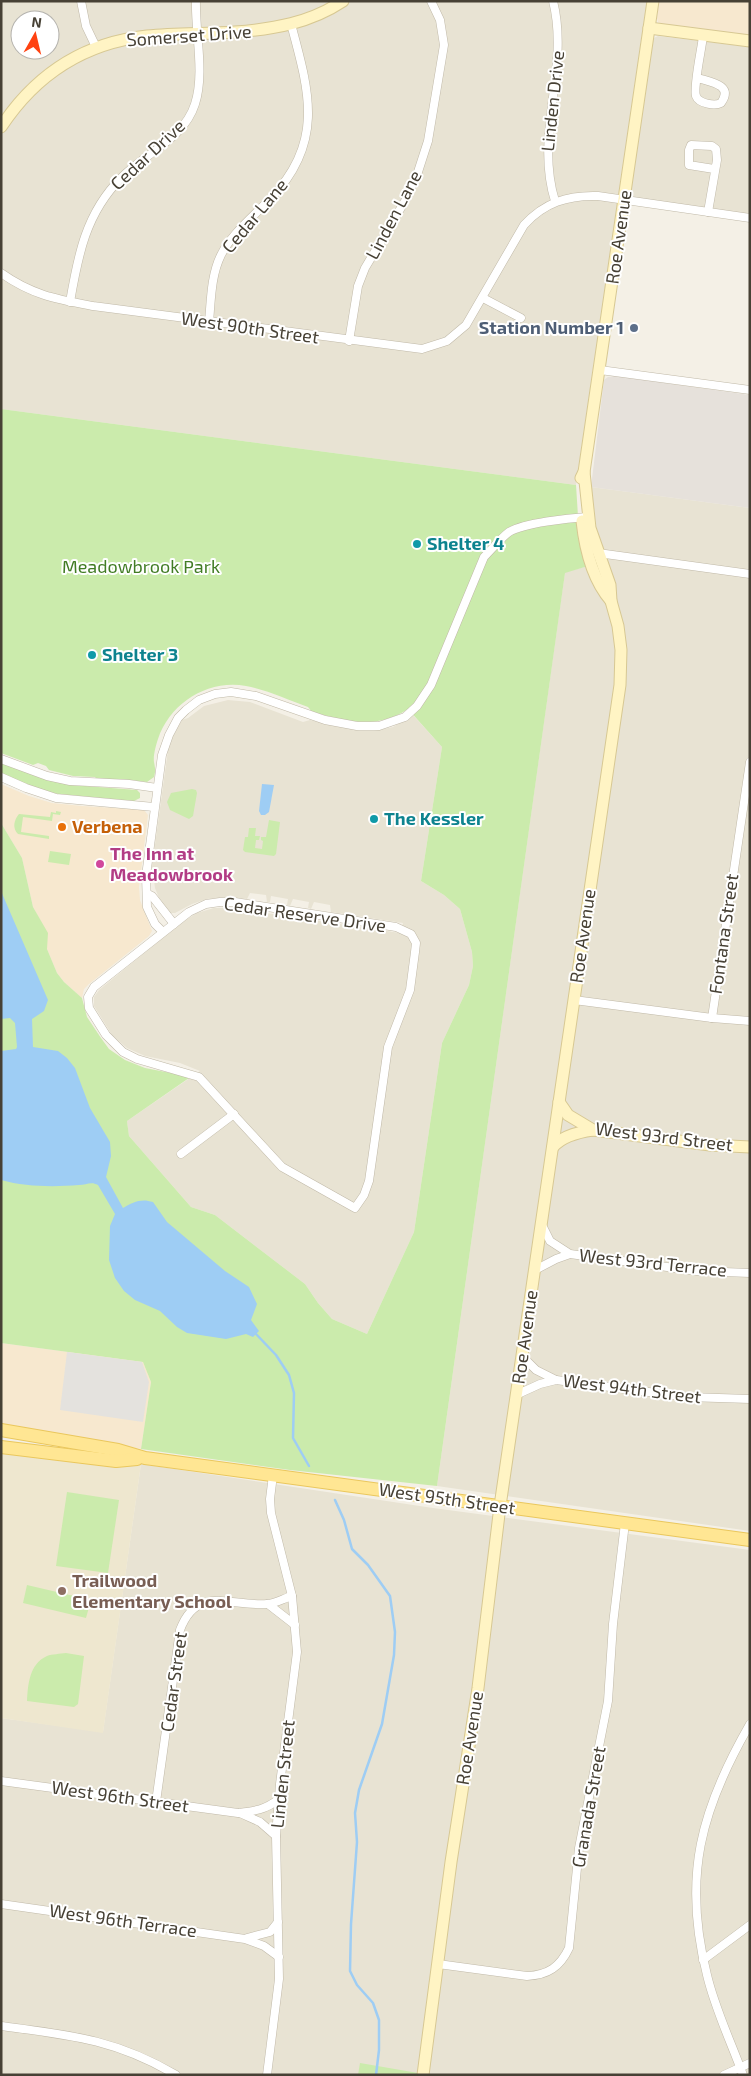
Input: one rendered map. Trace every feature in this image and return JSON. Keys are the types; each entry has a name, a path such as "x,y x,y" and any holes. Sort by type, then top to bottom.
{"main road":[{"name":"Somerset Drive","path":"1,128 27,93 45,77 69,60 96,47 148,36 263,30 319,15 343,1"},
{"name":"Roe Avenue","path":"611,600 601,589 590,562 585,517 584,472 653,1"},
{"path":"649,28 750,41"},
{"name":"Roe Avenue","path":"423,2075 450,1862 478,1688 500,1506 518,1394 534,1270 620,685 621,650 618,626 611,600 610,585 585,517"},
{"name":"West 93rd Street","path":"559,1102 565,1112 593,1130 710,1145 750,1147"},
{"path":"552,1147 565,1138 593,1130"},
{"name":"West 95th Street","path":"1,1430 118,1450 145,1458 750,1540"},
{"name":"West 95th Street","path":"1,1447 116,1461 145,1458"}],"street":[{"path":"81,1 86,26 96,47"},
{"name":"Cedar Drive","path":"70,302 80,246 97,209 121,177 178,132 192,112 199,83 196,1"},
{"name":"Linden Lane","path":"349,341 358,286 366,268 405,201 417,175 428,141 444,45 440,20 431,1"},
{"name":"Linden Drive","path":"553,1 558,24 559,48 547,158 555,201"},
{"name":"Cedar Lane","path":"208,322 215,271 220,256 235,235 287,179 304,143 308,123 308,94 291,24"},
{"path":"698,78 703,36"},
{"path":"708,212 714,169"},
{"name":"West 90th Street","path":"1,273 39,295 70,302 349,341 422,349 435,346 458,333 472,316 524,225 535,213 555,201 583,195 750,218"},
{"path":"483,298 521,318"},
{"path":"600,370 750,390"},
{"path":"163,932 149,914 147,907 146,869 154,806 164,745 174,725 192,705 209,696 223,692 247,693 304,714 357,726 379,726 405,717 417,706 431,685 484,557 511,531 560,520 585,517"},
{"path":"598,553 750,574"},
{"path":"1,759 47,776 70,781 129,784 157,788"},
{"name":"Fontana Street","path":"712,1018 750,762"},
{"path":"1,777 56,798 154,806"},
{"path":"148,894 152,896 174,924"},
{"name":"Cedar Reserve Drive","path":"225,902 396,927 411,934 414,938 416,948 410,990 388,1047 368,1181 364,1195 355,1208 282,1167 199,1077 138,1059 123,1052 106,1036 89,1008 88,997 94,986 174,924 196,908 206,904 225,902"},
{"path":"574,1000 712,1018 750,1021"},
{"path":"181,1154 234,1114"},
{"name":"West 93rd Terrace","path":"541,1224 550,1241 570,1254 688,1270 750,1273"},
{"path":"534,1270 570,1254"},
{"path":"523,1356 536,1370 556,1380"},
{"name":"West 94th Street","path":"518,1394 540,1384 556,1380 687,1397 750,1399"},
{"name":"Linden Street","path":"267,2075 277,1997 279,1957 276,1836 296,1660 292,1596 271,1513 270,1498 273,1475"},
{"name":"Granada Street","path":"438,1964 539,1976 558,1966 569,1948 579,1848 608,1700 613,1624 626,1523"},
{"name":"Cedar Street","path":"156,1802 180,1630 184,1621 190,1612 207,1601 268,1604 292,1596"},
{"path":"268,1604 295,1625"},
{"path":"742,2071 707,1977 695,1898 700,1844 717,1786 750,1724"},
{"name":"West 96th Street","path":"1,1781 238,1813 260,1822 276,1836"},
{"name":"West 96th Street","path":"238,1813 260,1810 279,1799"},
{"name":"West 96th Terrace","path":"1,1904 245,1939 264,1946 279,1957"},
{"name":"West 96th Terrace","path":"245,1939 270,1932 278,1922"},
{"path":"703,1960 750,1925"},
{"path":"1,2026 101,2042 146,2058 176,2075"},
{"path":"724,2075 742,2071 750,2063"}],"shaded area":[{"path":"1,1 647,1 576,485 1,409"},
{"path":"659,1 750,1 750,36 663,25 658,22 657,18"},
{"path":"658,36 750,47 750,214 639,199 633,196 631,182 652,45 654,38"},
{"path":"615,376 750,395 750,508 591,487 604,380"},
{"path":"591,487 750,508 750,1531 437,1486 565,572 588,566"},
{"path":"228,700 250,702 303,722 310,720 360,731 374,731 393,727 413,715 442,747 421,881 444,895 460,909 472,952 473,966 469,985 442,1043 414,1232 367,1334 332,1319 305,1284 215,1215 191,1207 129,1136 127,1121 200,1071 180,1063 145,1056 127,1048 112,1035 94,1006 94,997 99,990 181,923 197,913 214,908 233,908 400,933 403,923 331,912 330,905 314,902 311,909 308,908 309,902 293,899 290,906 287,905 288,899 271,896 270,902 267,902 266,895 250,893 247,899 228,897 207,899 175,913 168,913 163,908 155,888 152,866 169,743 182,720 188,718 204,706"},
{"path":"1,784 52,803 131,809 134,807 144,810 148,815 139,887 140,900 152,931 149,936 89,984 84,989 82,998 57,973 47,949 47,933 33,907 22,858 1,823"},
{"path":"1,1343 143,1362 151,1382 141,1449 1,1425"},
{"path":"67,1352 142,1362 149,1382 143,1422 60,1410"},
{"name":"Trailwood Elementary School","path":"1,1450 80,1461 141,1464 103,1733 1,1718"},
{"path":"141,1464 433,1508 750,1550 750,2075 1,2075 1,1718 103,1732"}],"green space":[{"name":"Meadowbrook Park","path":"1,409 576,485 579,532 588,566 565,573 437,1486 290,1470 141,1449 151,1382 143,1362 1,1343 1,823 22,858 33,907 48,933 47,949 57,973 82,998 87,1017 109,1049 125,1060 145,1068 189,1078 127,1121 129,1136 191,1207 215,1215 305,1284 332,1319 367,1334 414,1232 442,1043 469,985 473,966 472,952 460,909 444,895 421,881 442,747 408,709 385,720 373,722 349,721 312,712 308,707 254,688 232,685 218,686 192,696 171,715 156,744 154,777 147,782 121,779 98,781 95,777 73,776 49,770 46,766 38,763 33,765 1,753"},
{"path":"1,763 49,780 72,785 137,790 140,793 140,798 134,801 58,794 34,788 1,774"},
{"path":"196,790 197,793 193,816 189,819 170,810 167,802 171,793"},
{"path":"56,811 61,812 60,815 53,814 52,821 23,817 21,832 49,836 49,839 18,834 14,827 19,814 50,817 51,812 56,813"},
{"path":"269,820 280,822 276,854 274,856 245,852 243,850 245,837 248,837 249,828 256,828 255,836 260,836 259,840 256,840 255,848 262,849 263,841 261,837 266,837"},
{"path":"50,851 71,854 69,865 48,862"},
{"path":"67,1492 119,1500 108,1573 56,1566"},
{"path":"27,1585 91,1600 86,1618 23,1603"},
{"path":"66,1653 84,1656 78,1704 74,1707 27,1701 28,1688 36,1664 47,1656"},
{"path":"360,2063 418,2073 418,2075 358,2075"}],"water":[{"path":"262,784 274,785 269,812 265,815 261,815 259,811"},
{"path":"1,891 48,1000 44,1011 32,1019 33,1047 58,1051 75,1068 90,1108 110,1142 111,1156 106,1177 123,1208 137,1201 153,1202 167,1222 225,1271 249,1287 257,1304 251,1320 259,1331 253,1337 246,1334 226,1339 187,1333 177,1327 160,1311 135,1300 124,1291 115,1278 109,1260 110,1226 115,1214 98,1185 91,1183 69,1186 40,1186 1,1180 1,1051 16,1049 17,1047 15,1023 10,1018 1,1019"}],"waterway":[{"path":"256,1334 276,1355 289,1375 294,1393 293,1438 309,1466"},
{"path":"335,1500 344,1520 352,1549 368,1565 390,1596 395,1632 394,1655 382,1724 359,1790 355,1813 357,1842 351,1924 350,1971 357,1985 373,2003 379,2020 379,2050 376,2075"}],"place":[{"name":"Station Number 1","path":"634,328"},
{"name":"Shelter 4","path":"417,544"},
{"name":"Shelter 3","path":"92,655"},
{"name":"The Kessler","path":"374,819"},
{"name":"Verbena","path":"62,827"},
{"name":"The Inn at Meadowbrook","path":"100,864"},
{"name":"Trailwood Elementary School","path":"62,1591"}]}
